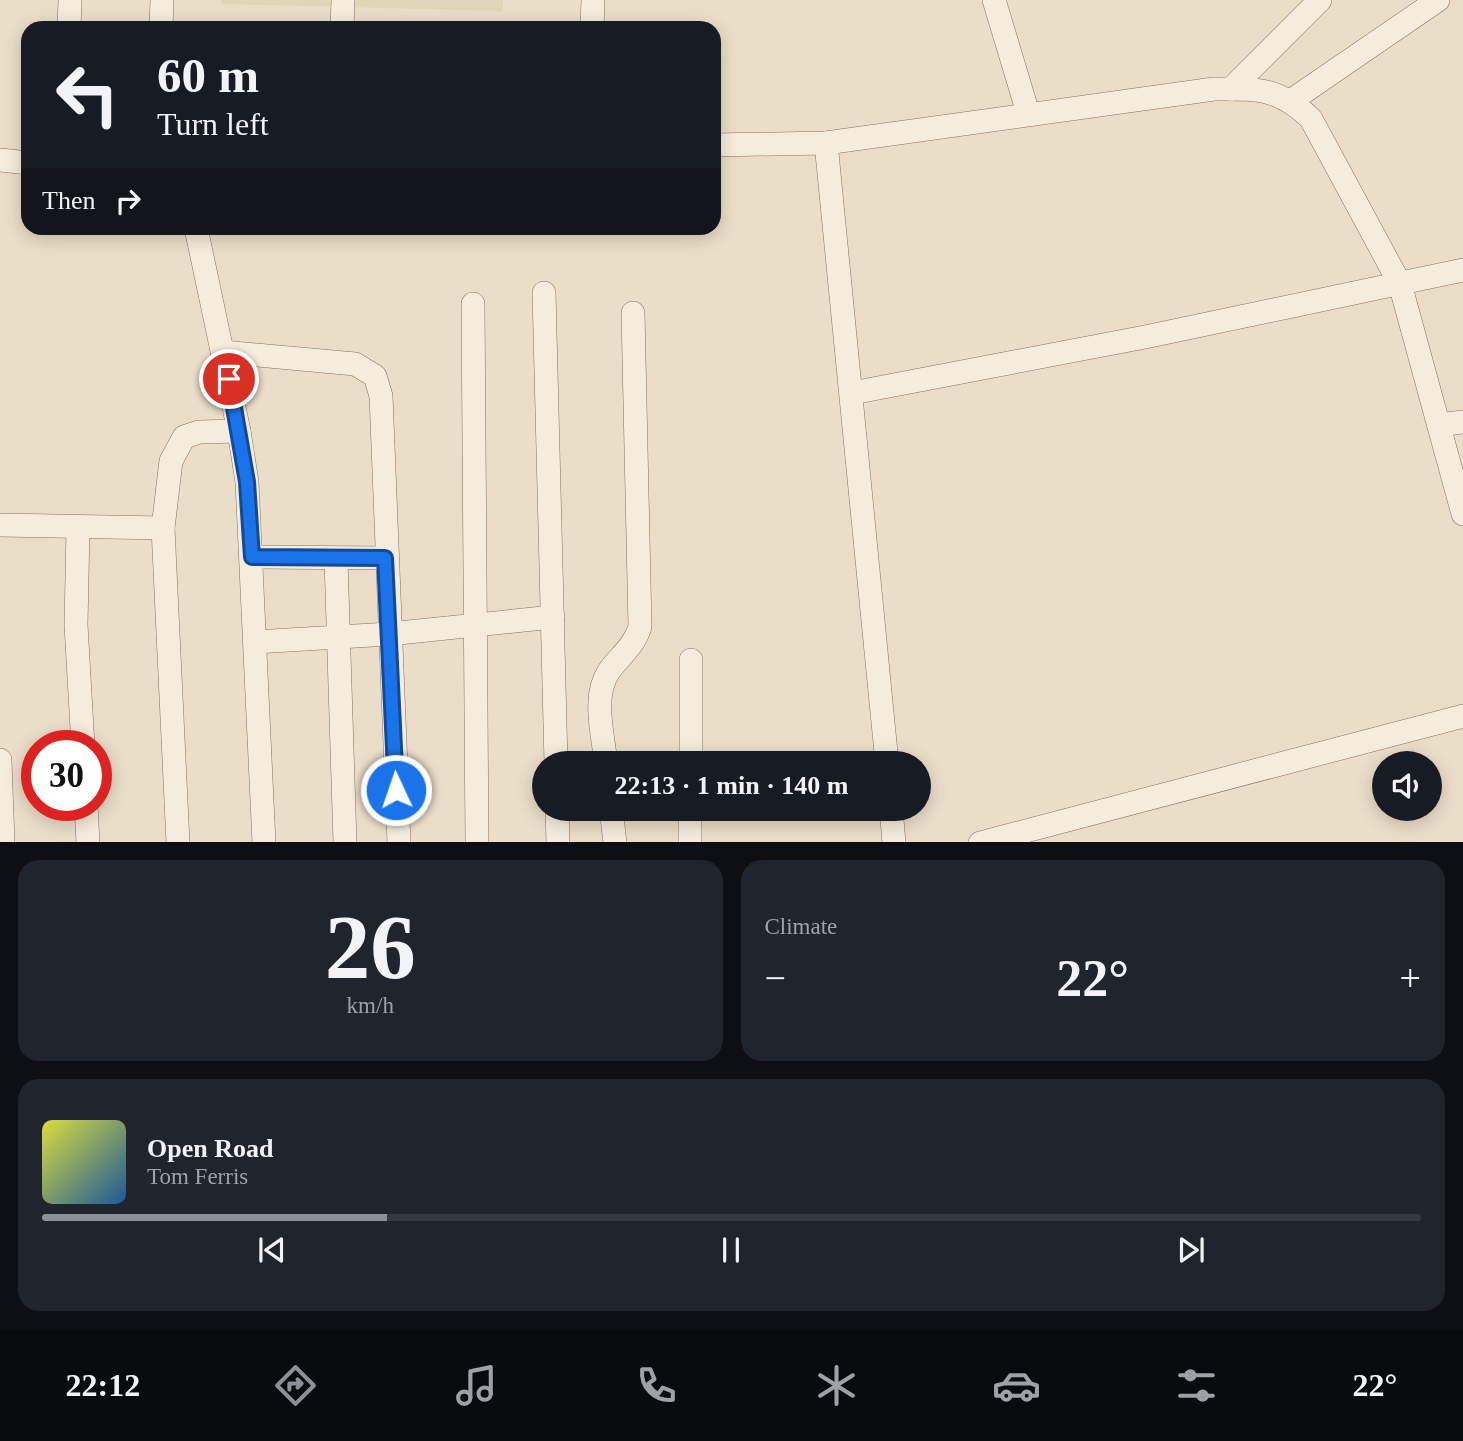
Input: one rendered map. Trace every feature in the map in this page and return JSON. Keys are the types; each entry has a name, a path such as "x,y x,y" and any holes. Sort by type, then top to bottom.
{"street":[{"path":"69,21 70,0"},
{"path":"161,21 162,0"},
{"path":"342,21 343,0"},
{"path":"592,21 593,0"},
{"path":"994,0 1028,113"},
{"path":"1231,89 1320,0"},
{"path":"1292,100 1438,0"},
{"path":"721,145 826,143 1028,113 1231,89 1257,89 1292,100 1311,119 1400,284 1463,514"},
{"path":"826,143 886,751"},
{"path":"0,160 21,162"},
{"path":"198,235 239,431 247,482 264,842"},
{"path":"852,393 1463,270"},
{"path":"544,293 556,751"},
{"path":"473,304 478,625 477,842"},
{"path":"605,751 600,712 603,686 608,673 635,642 640,627 633,313"},
{"path":"223,352 355,364 375,376 381,396 385,558 399,842"},
{"path":"1439,425 1463,422"},
{"path":"178,842 163,528 171,461 184,437 199,432 239,431"},
{"path":"0,525 163,528"},
{"path":"78,528 76,625 82,730"},
{"path":"252,557 385,558"},
{"path":"336,559 345,842"},
{"path":"255,642 389,634 553,617"},
{"path":"691,660 691,751"},
{"path":"980,842 1463,716"},
{"path":"0,760 3,842"},
{"path":"87,821 88,842"},
{"path":"557,821 558,842"},
{"path":"613,821 615,842"},
{"path":"690,821 690,842"},
{"path":"892,821 894,842"}],"shaded area":[{"path":"221,0 503,0 503,11 221,4"}],"route":[{"path":"229,379 247,482 252,557 385,558 396,790"}]}
